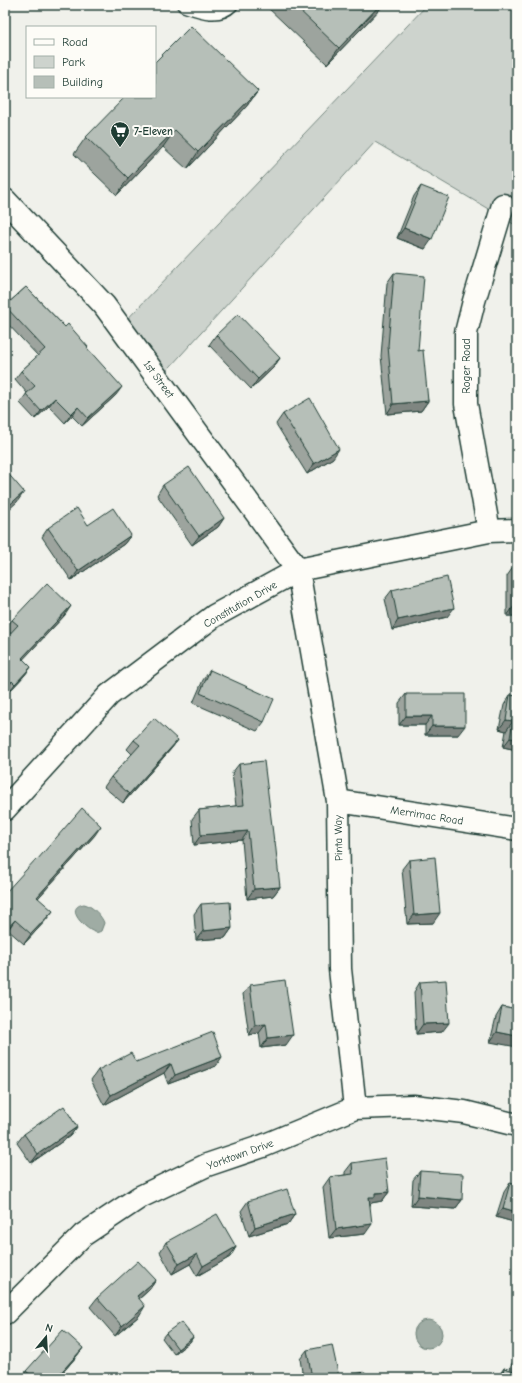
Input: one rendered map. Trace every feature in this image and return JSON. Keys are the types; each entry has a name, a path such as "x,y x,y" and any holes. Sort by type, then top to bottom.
{"street":[{"name":"1st Street","path":"5,200 104,305 298,570"},
{"name":"Roger Road","path":"489,531 466,404 466,333 474,301 503,205"},
{"name":"Constitution Drive","path":"5,809 110,695 214,616 298,570 489,531 517,530"},
{"name":"Pinta Way","path":"298,570 338,801 340,969 355,1108"},
{"name":"Merrimac Road","path":"338,801 517,829"},
{"name":"Yorktown Drive","path":"5,1313 83,1235 140,1197 207,1165 263,1146 355,1108 413,1106 464,1112 517,1125"}],"lane":[{"path":"184,5 208,12 226,10 231,5"}],"green space":[{"path":"427,5 517,5 517,226 375,142 160,378 117,330"}],"shaded area":[{"path":"84,904 96,911 101,917 104,923 101,931 92,931 79,919 75,910 78,906"},
{"path":"428,1320 438,1324 442,1334 438,1344 428,1348 418,1344 414,1334 418,1324"}],"building":[{"path":"294,5 380,5 339,48"},
{"path":"191,26 258,91 198,152 175,130 128,178 86,137 124,98 156,98 156,61"},
{"path":"421,186 449,197 432,239 404,228"},
{"path":"394,273 424,276 418,351 423,350 428,401 393,404 388,346"},
{"path":"26,287 65,327 68,324 122,387 88,418 78,407 71,414 55,398 41,411 26,394 35,386 21,371 45,349 5,306"},
{"path":"238,314 280,358 258,379 216,335"},
{"path":"310,398 339,449 314,464 283,414"},
{"path":"189,467 224,518 199,536 163,485"},
{"path":"5,470 24,492 5,509"},
{"path":"77,508 88,525 113,508 131,535 78,571 48,528"},
{"path":"514,566 517,566 517,606 514,606"},
{"path":"447,577 454,608 398,620 392,590"},
{"path":"47,583 71,606 22,658 31,667 15,684 12,681 5,689 5,639 18,625 12,620"},
{"path":"210,670 274,699 264,722 200,693"},
{"path":"406,694 465,694 465,726 432,726 432,716 406,716"},
{"path":"510,695 517,696 517,739 510,738 513,721 506,720"},
{"path":"154,718 178,740 129,794 111,777 140,745 134,740"},
{"path":"264,761 280,887 254,889 248,831 201,835 199,810 244,805 239,764"},
{"path":"82,808 101,826 37,897 53,911 31,934 15,920 5,931 5,893 36,859 37,860"},
{"path":"435,857 440,913 414,915 409,860"},
{"path":"230,902 232,928 203,931 201,904"},
{"path":"285,980 293,1035 268,1038 266,1024 255,1025 250,985"},
{"path":"446,980 449,1023 423,1024 420,982"},
{"path":"502,1007 517,1010 517,1036 497,1032"},
{"path":"213,1032 222,1057 175,1075 171,1064 111,1095 98,1070 131,1053 136,1062"},
{"path":"64,1106 77,1127 38,1154 24,1134"},
{"path":"385,1158 389,1192 375,1193 375,1197 369,1197 372,1224 336,1229 330,1177 353,1174 352,1163"},
{"path":"420,1171 463,1174 462,1200 418,1196"},
{"path":"510,1183 517,1185 517,1212 503,1208"},
{"path":"287,1189 295,1214 255,1227 248,1201"},
{"path":"217,1214 236,1247 203,1266 197,1254 179,1264 166,1242"},
{"path":"138,1261 156,1280 137,1296 145,1306 122,1326 97,1298"},
{"path":"181,1322 193,1337 178,1349 166,1333"},
{"path":"63,1330 83,1348 56,1378 34,1378 26,1371"},
{"path":"332,1345 339,1377 365,1372 366,1378 312,1378 307,1350"},
{"path":"517,1359 517,1378 502,1378 504,1368 514,1371"},
{"path":"405,1376 467,1377 467,1378 405,1378"}],"place":[{"name":"7-Eleven","path":"120,148"}]}
